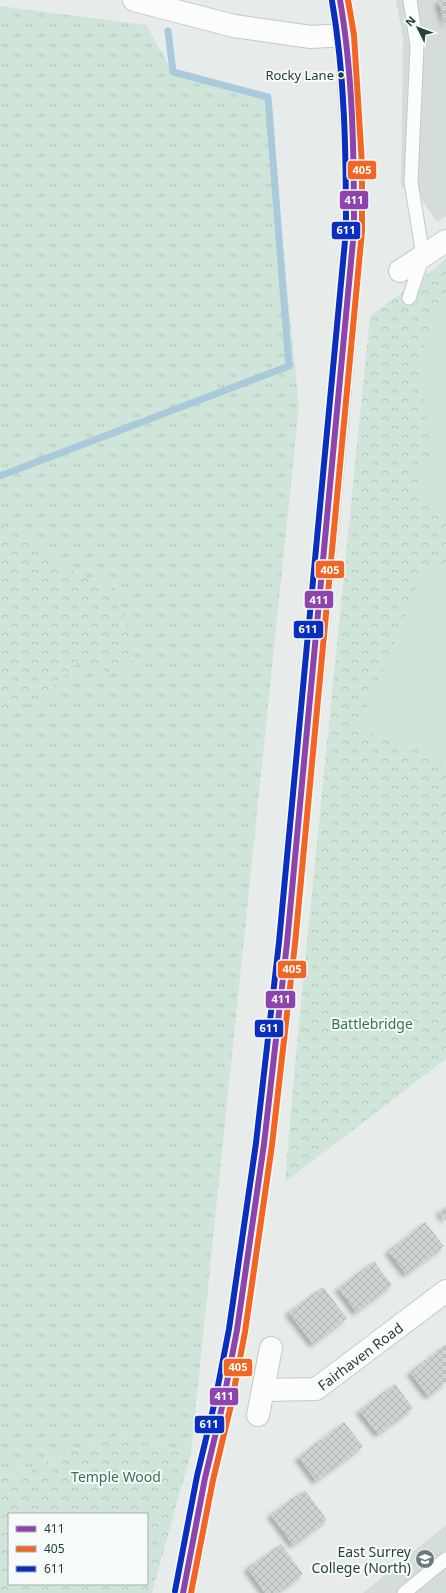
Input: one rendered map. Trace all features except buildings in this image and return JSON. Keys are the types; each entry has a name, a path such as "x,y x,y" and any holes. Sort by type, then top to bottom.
{"main road":[{"path":"183,1593 205,1478 223,1404 237,1330 264,1144 287,943 354,230 354,165 346,35 340,0"}],"street":[{"path":"134,0 234,26 257,30 311,37 346,35"},
{"path":"400,271 446,241"},
{"name":"Fairhaven Road","path":"263,1390 316,1389 446,1291"},
{"path":"258,1415 271,1348"}],"lane":[{"path":"409,298 423,256 411,182 417,46 410,0"},
{"path":"404,1593 446,1559"}],"shaded area":[{"path":"396,0 446,0 446,216 437,222 418,194 401,187 403,39"},
{"name":"East Surrey College (North)","path":"446,1525 446,1593 363,1593"}],"green space":[{"path":"0,6 146,25 173,72 268,97 299,406 191,1453 115,1436 0,1479"},
{"name":"Battlebridge","path":"446,259 446,1059 285,1182 297,1042 370,316"},
{"path":"446,296 446,512 413,493 432,448 419,367 429,325"},
{"path":"0,524 24,536 68,569 116,589 127,623 133,664 110,673 79,660 53,687 34,701 12,710 0,711"},
{"path":"427,566 446,574 446,762 359,727"},
{"name":"Temple Wood","path":"115,1436 191,1453 152,1593 0,1593 0,1479"}],"waterway":[{"path":"0,476 289,366 268,97 173,72 168,31"}],"transit line":[{"name":"411","path":"183,1593 205,1478 223,1403 237,1330 264,1144 287,943 354,230 352,115 348,57 340,0"},
{"name":"405","path":"191,1593 213,1480 231,1405 245,1332 272,1145 295,944 362,231 362,165 354,35 348,0"},
{"name":"611","path":"175,1591 197,1476 215,1401 229,1329 256,1143 279,942 346,230 344,115 340,58 332,1"}],"place":[{"name":"Rocky Lane","path":"341,75"},
{"name":"East Surrey College (North)","path":"425,1559"}]}
